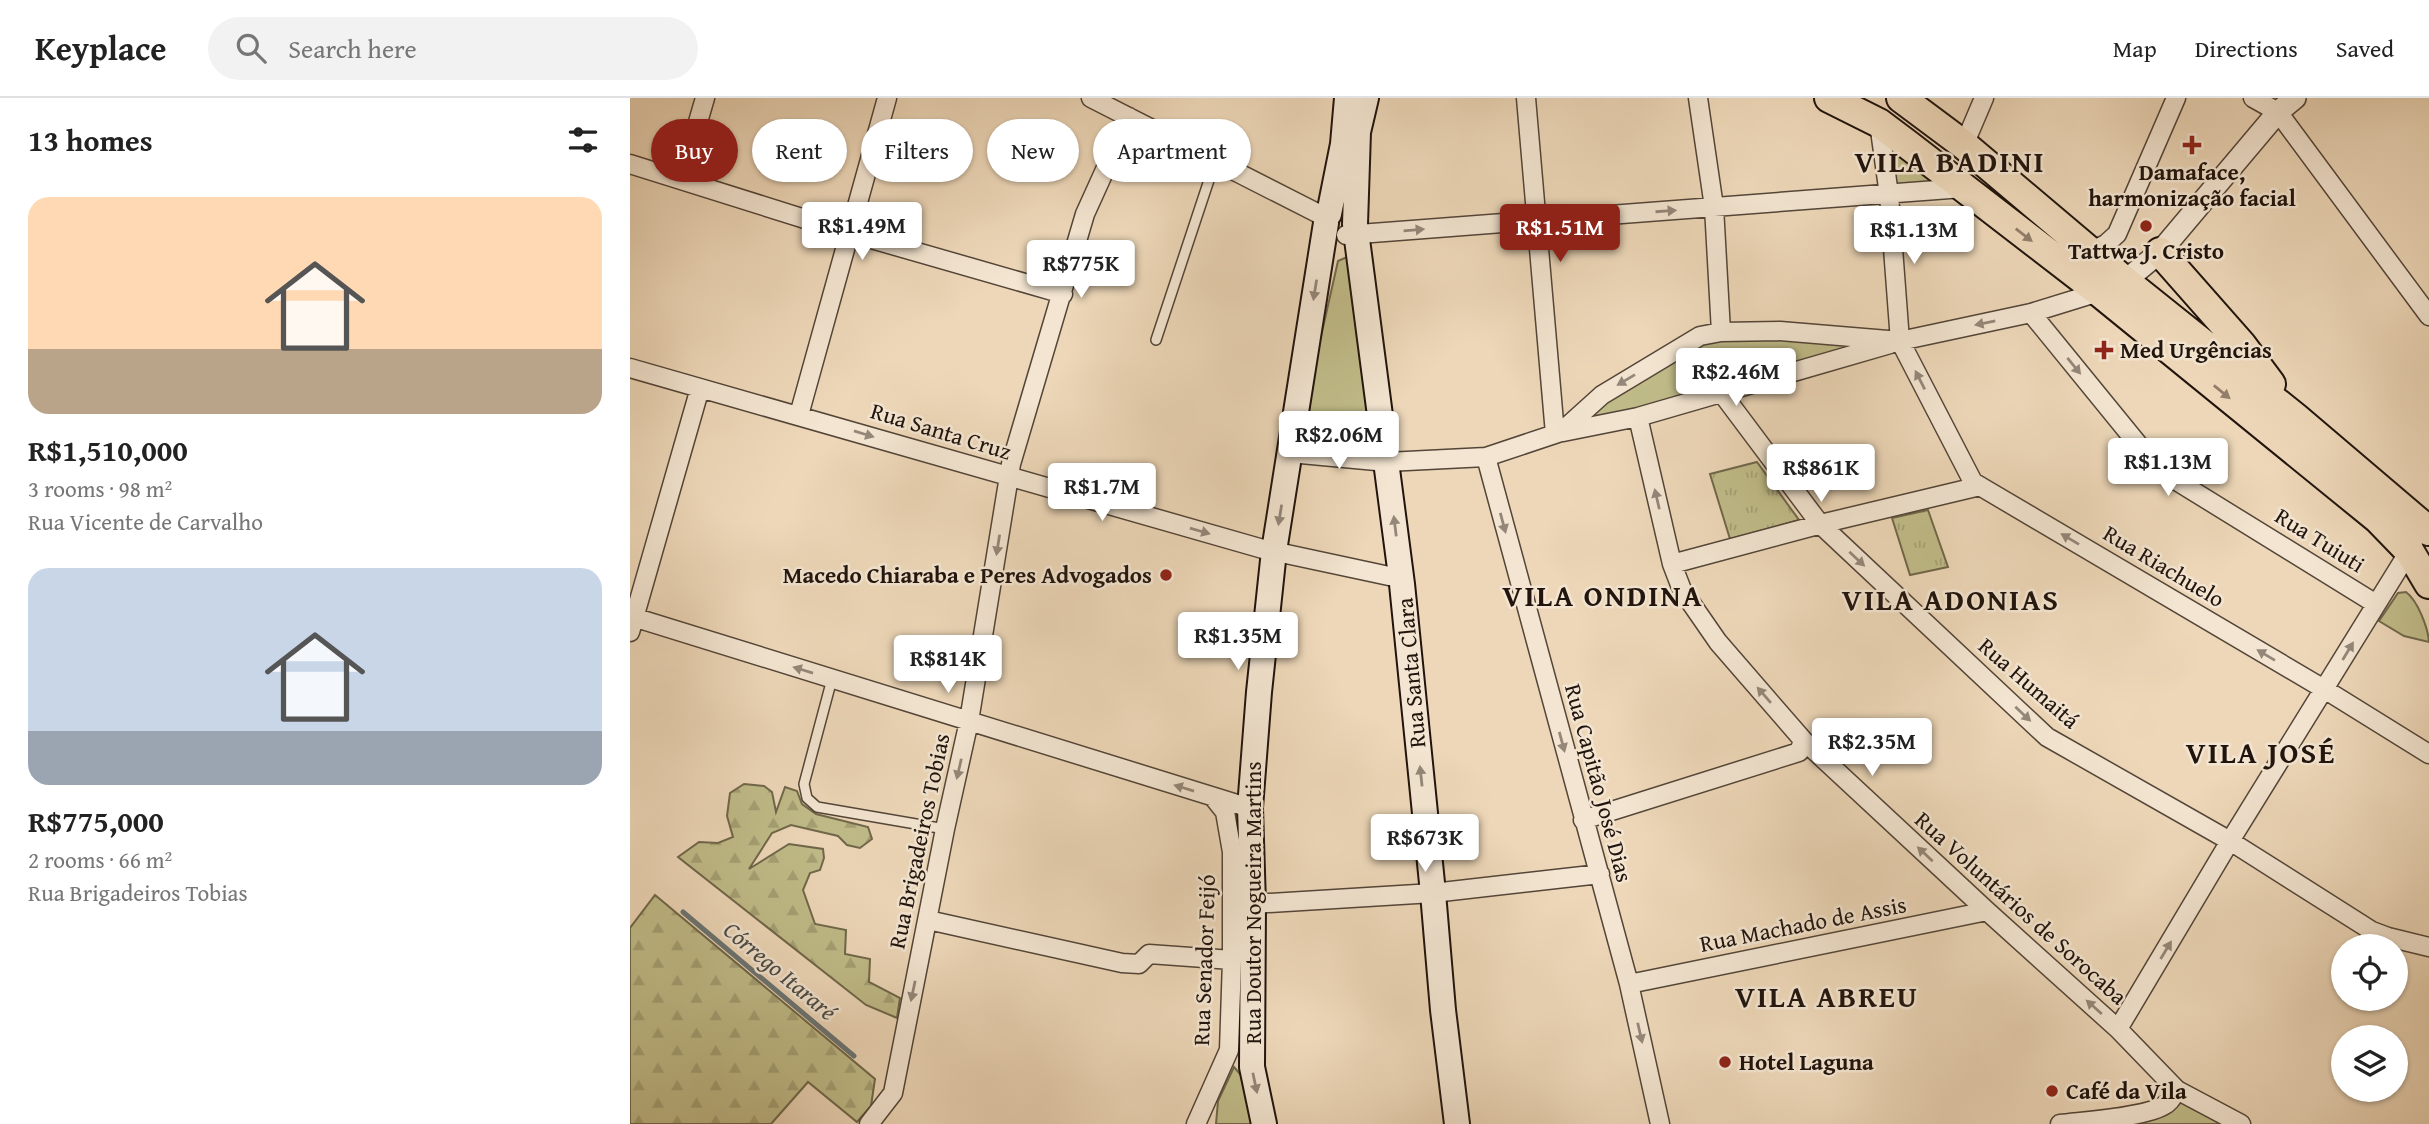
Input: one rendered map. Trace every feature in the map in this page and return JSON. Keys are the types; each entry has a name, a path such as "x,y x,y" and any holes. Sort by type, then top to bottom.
{"main road":[{"name":"Rua Doutor Nogueira Martins","path":"1264,1124 1252,1067 1253,904 1243,823 1274,551 1291,450 1342,224 1343,145 1347,98"},
{"name":"Rua Santa Clara","path":"1366,98 1342,224 1386,458 1401,573 1443,1010 1457,1124"},
{"path":"1829,98 1879,123 2099,292 2378,519 2410,552 2429,584"},
{"path":"1901,98 1964,145 2125,281 2427,525"},
{"path":"2160,252 2242,345 2295,417"}],"street":[{"path":"699,119 705,98"},
{"path":"799,415 887,98"},
{"path":"1091,98 1133,119"},
{"path":"1526,98 1558,433"},
{"path":"1698,98 1714,207 1721,332"},
{"path":"1964,145 1984,98"},
{"path":"2092,251 2117,234 2176,98"},
{"path":"2253,98 2278,112 2429,316"},
{"path":"1291,450 1379,455 1386,458 1486,457 1558,433 1586,419 1638,416 1900,341 2031,313 2099,292 2125,281 2160,252 2278,112 2295,98"},
{"name":"Rua Brigadeiros Tobias","path":"869,1124 893,1093 969,721 1009,477 1085,214 1129,117"},
{"path":"1879,123 1889,195 1900,341"},
{"path":"630,164 651,171"},
{"path":"1251,180 1342,224 1537,220 1963,188"},
{"path":"687,182 850,233 1063,294"},
{"name":"Rua Tuiuti","path":"2031,313 2159,470 2376,604"},
{"path":"1586,419 1602,395 1700,336 1721,332 1780,331 1900,341"},
{"name":"Rua Riachuelo","path":"1900,341 1971,479 2429,754"},
{"name":"Rua Santa Cruz","path":"630,369 1274,551 1389,576 1398,576 1401,573"},
{"path":"700,388 632,622 832,679 1213,797 1243,823"},
{"name":"Rua Humaitá","path":"1721,392 1820,524 2047,737 2230,841 2372,930 2388,937 2429,947"},
{"name":"Rua Voluntários de Sorocaba","path":"1638,416 1672,564 1682,590 1718,642 1803,740 2118,1029 2177,1090 2241,1124"},
{"name":"Rua Capitão José Dias","path":"1486,457 1629,984 1660,1124"},
{"path":"1672,564 1820,524 1980,486"},
{"path":"2118,1029 2230,841 2427,525"},
{"path":"2391,580 2402,575 2412,576 2429,584"},
{"path":"1583,820 1799,752 1803,740"},
{"name":"Rua Senador Feijó","path":"1196,1124 1230,1050 1232,852 1243,823 1225,812 1213,797"},
{"path":"1253,904 1433,893 1600,874"},
{"name":"Rua Machado de Assis","path":"1629,984 1987,911"},
{"path":"928,920 1122,963 1139,964 1149,954 1232,960"},
{"path":"2060,1124 2162,1107 2177,1090"}],"lane":[{"path":"1156,340 1208,182"},
{"path":"832,679 804,784 807,798 817,807 945,829"}],"green space":[{"path":"1887,135 1938,179 1928,185 1892,188"},
{"path":"1347,257 1377,449 1297,443 1338,261"},
{"path":"1784,335 1859,345 1719,388 1591,421 1590,412 1701,339"},
{"path":"1757,462 1799,520 1730,539 1710,474"},
{"path":"1928,510 1948,567 1910,575 1892,518"},
{"path":"2406,592 2422,615 2429,642 2404,636 2379,621 2398,593"},
{"path":"744,784 764,786 772,792 776,812 785,787 797,791 802,804 816,814 868,827 872,839 860,848 847,845 838,836 791,825 772,833 749,869 789,844 823,849 824,858 820,870 810,873 803,890 815,924 846,930 845,954 870,959 869,982 900,998 897,1018 866,1005 678,857 699,842 718,843 733,837 727,816 730,793"},
{"path":"655,895 875,1079 871,1106 857,1122 808,1082 771,1124 630,1124 630,928"},
{"path":"1234,1067 1246,1081 1256,1124 1216,1124 1218,1101"},
{"path":"2181,1100 2228,1124 2100,1124 2168,1113"}],"waterway":[{"name":"Córrego Itararé","path":"683,912 854,1056"}],"place":[{"name":"Damaface, harmonização facial","path":"2192,145"},
{"name":"Tattwa J. Cristo","path":"2146,226"},
{"name":"Med Urgências","path":"2104,350"},
{"name":"Macedo Chiaraba e Peres Advogados","path":"1166,575"},
{"name":"Hotel Laguna","path":"1725,1062"},
{"name":"Café da Vila","path":"2052,1091"}],"district":[{"name":"VILA BADINI","path":"1950,162"},
{"name":"VILA ONDINA","path":"1603,596"},
{"name":"VILA ADONIAS","path":"1951,600"},
{"name":"VILA JOSÉ","path":"2261,753"},
{"name":"VILA ABREU","path":"1827,997"}]}
